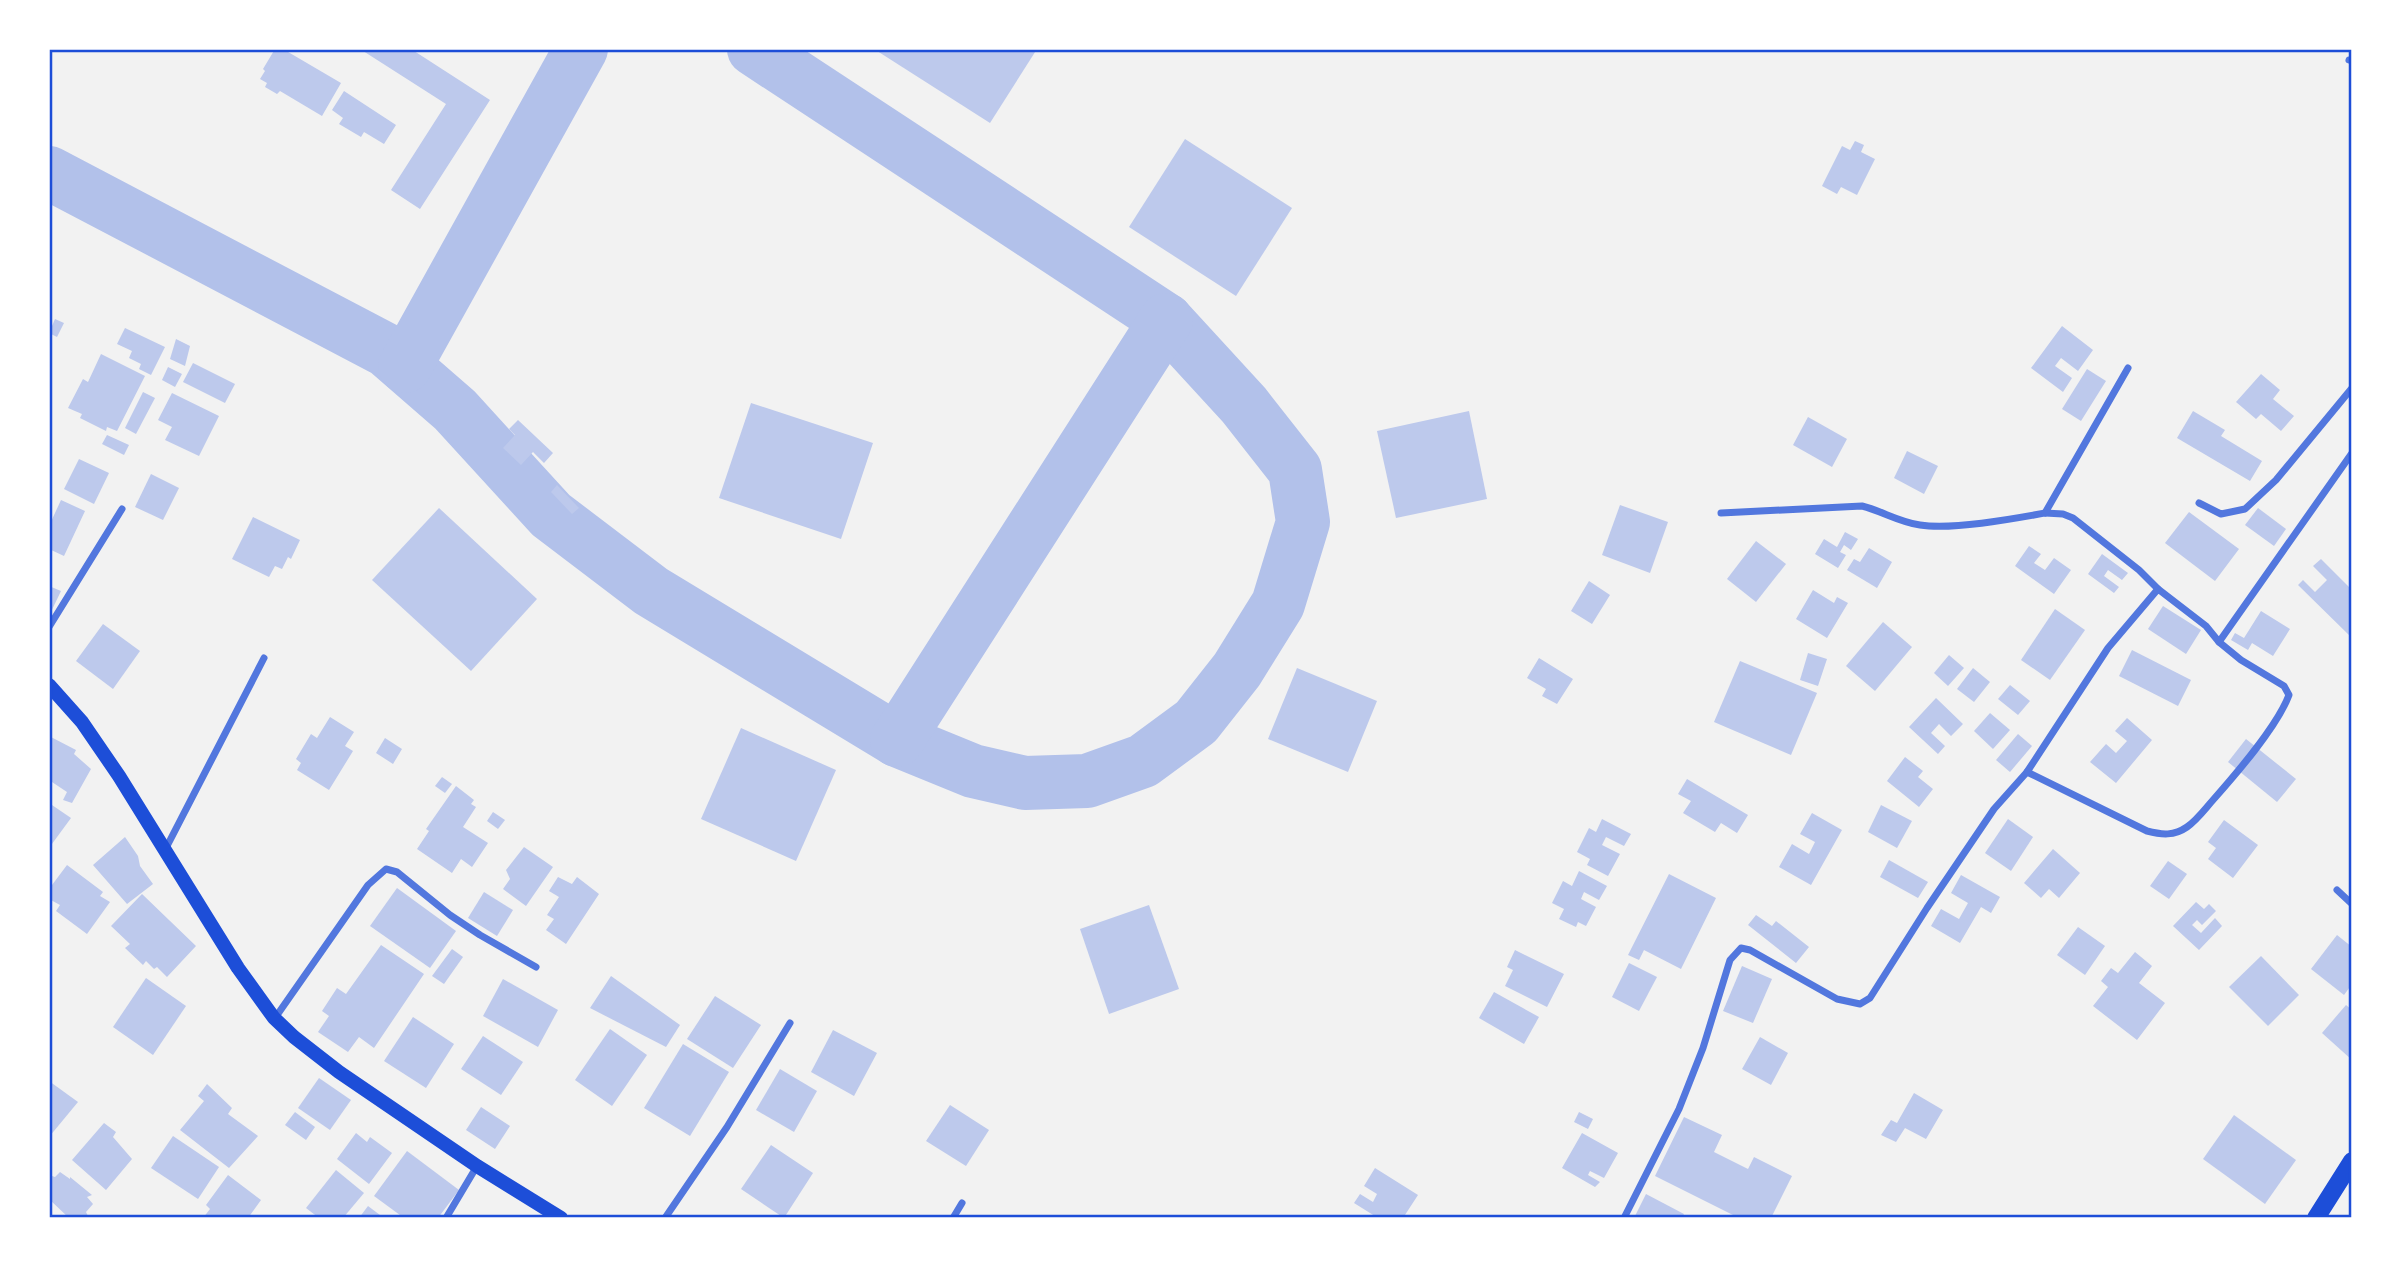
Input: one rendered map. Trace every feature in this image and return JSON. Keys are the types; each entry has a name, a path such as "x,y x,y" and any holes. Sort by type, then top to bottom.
{"main road":[{"path":"49,685 89,732 119,776 238,968 274,1018 293,1037 339,1072 477,1166 561,1218"},
{"path":"2316,1218 2352,1161"}],"street":[{"path":"2045,513 2128,368"},
{"path":"2199,503 2221,514 2245,509 2276,480 2352,388"},
{"path":"2219,642 2352,453"},
{"path":"1721,513 1862,506 1876,509 1902,521 1935,526 2045,513 2063,514 2073,518 2139,570 2158,589 2206,626 2219,642 2241,660 2284,686 2289,695 2273,723 2235,775 2188,827 2174,834 2162,835 2147,831 2027,772"},
{"path":"49,627 122,509"},
{"path":"1624,1218 1679,1109 1703,1048 1730,960 1735,953 1741,948 1750,950 1837,999 1860,1004 1870,998 1994,809 2027,772 2108,648 2158,589"},
{"path":"164,851 264,658"},
{"path":"274,1018 368,885 386,869 397,872 450,915 480,935 536,967"},
{"path":"2337,890 2352,904"},
{"path":"665,1218 727,1127 790,1023"},
{"path":"446,1218 477,1166"},
{"path":"953,1218 962,1203"}],"building":[{"path":"275,49 283,49 341,83 322,116 280,91 277,94 265,87 267,83 260,79"},
{"path":"360,49 411,49 490,100 420,209 391,190 446,104"},
{"path":"874,49 1037,49 990,123"},
{"path":"344,91 396,125 384,144 364,132 361,137 339,124 343,118 332,110"},
{"path":"1185,139 1292,208 1236,296 1129,227"},
{"path":"1855,141 1864,145 1861,152 1875,159 1857,195 1841,187 1837,194 1822,186 1842,146 1850,150"},
{"path":"55,319 64,323 57,337 49,333"},
{"path":"2062,326 2093,350 2078,371 2061,358 2055,366 2072,378 2063,392 2031,368"},
{"path":"125,328 165,347 151,375 139,369 141,364 129,358 132,351 117,344"},
{"path":"176,339 190,346 185,366 170,359"},
{"path":"101,354 145,376 117,431 107,427 106,431 80,418 82,414 68,408 83,379 88,382"},
{"path":"193,363 235,384 225,403 183,382"},
{"path":"168,367 182,374 175,387 162,380"},
{"path":"2087,369 2106,381 2081,421 2062,409"},
{"path":"2261,374 2280,390 2273,399 2294,416 2281,431 2261,414 2256,419 2236,402"},
{"path":"143,392 155,398 136,434 125,428"},
{"path":"172,393 219,416 199,456 165,440 172,427 158,420"},
{"path":"751,403 873,443 841,539 719,498"},
{"path":"1469,411 1487,499 1396,518 1377,431"},
{"path":"2193,411 2225,430 2221,436 2262,461 2250,481 2177,438"},
{"path":"1808,417 1847,439 1832,467 1793,445"},
{"path":"518,420 553,453 544,463 533,452 521,465 503,448 515,435 509,429"},
{"path":"107,435 129,445 124,455 102,444"},
{"path":"1907,451 1938,466 1924,494 1894,478"},
{"path":"79,459 109,473 94,504 64,489"},
{"path":"151,474 179,488 163,520 135,507"},
{"path":"557,485 579,508 572,514 551,492"},
{"path":"61,500 85,511 64,556 49,549 49,526"},
{"path":"1620,505 1668,522 1650,573 1602,555"},
{"path":"439,508 537,599 471,671 372,580"},
{"path":"2258,508 2286,529 2274,546 2245,525"},
{"path":"2189,512 2239,549 2215,581 2165,543"},
{"path":"253,517 300,540 291,559 288,557 282,569 275,566 269,577 232,559"},
{"path":"1845,532 1858,539 1851,550 1844,545 1840,552 1846,555 1838,568 1815,554 1824,539 1837,547"},
{"path":"1756,541 1786,564 1756,602 1727,579"},
{"path":"2029,546 2041,554 2034,563 2045,570 2054,558 2071,570 2054,594 2015,566"},
{"path":"1869,548 1892,562 1877,588 1847,570 1854,559 1860,562"},
{"path":"2102,554 2128,573 2122,580 2108,570 2104,576 2119,587 2114,593 2088,574"},
{"path":"2321,559 2352,590 2352,638 2298,585 2303,580 2315,592 2327,580 2313,566"},
{"path":"1589,581 1610,595 1592,624 1571,611"},
{"path":"49,586 61,591 49,616"},
{"path":"1813,590 1834,603 1837,597 1848,603 1827,638 1796,619"},
{"path":"2163,606 2201,630 2186,654 2148,629"},
{"path":"2055,609 2085,630 2050,680 2021,660"},
{"path":"2261,611 2290,629 2273,656 2252,643 2248,650 2231,640 2235,633 2244,638"},
{"path":"1883,622 1912,647 1875,691 1846,666"},
{"path":"103,624 140,651 113,689 76,661"},
{"path":"2132,650 2191,680 2178,706 2119,676"},
{"path":"1808,653 1827,659 1818,686 1800,680"},
{"path":"1949,655 1964,668 1948,686 1934,673"},
{"path":"1539,658 1573,679 1557,704 1542,696 1546,689 1527,678"},
{"path":"1740,661 1817,693 1791,755 1714,722"},
{"path":"1297,668 1377,701 1348,772 1268,739"},
{"path":"1973,668 1990,682 1974,702 1957,689"},
{"path":"2010,685 2030,701 2018,715 1998,699"},
{"path":"1936,698 1963,724 1951,736 1939,724 1931,733 1945,746 1938,754 1909,727"},
{"path":"1990,713 2010,730 1993,749 1974,731"},
{"path":"330,717 354,732 345,746 353,751 329,790 297,770 301,763 296,759 311,734 317,738"},
{"path":"2127,718 2152,740 2116,783 2090,762 2106,744 2116,753 2127,741 2115,731"},
{"path":"741,728 836,770 796,861 701,819"},
{"path":"2018,734 2032,746 2010,772 1996,760"},
{"path":"49,736 76,750 74,754 91,769 72,803 63,800 67,792 49,780"},
{"path":"385,738 402,749 393,764 376,753"},
{"path":"2246,739 2296,779 2277,802 2228,762"},
{"path":"1905,757 1923,771 1918,777 1933,789 1919,807 1887,781"},
{"path":"442,777 452,784 445,793 435,786"},
{"path":"1687,779 1748,815 1737,833 1721,823 1715,832 1683,813 1691,801 1678,794"},
{"path":"456,786 474,800 471,804 476,807 463,827 488,843 472,867 461,859 452,873 417,849 429,831 426,829"},
{"path":"49,803 71,818 49,848"},
{"path":"1881,805 1912,821 1897,848 1868,832"},
{"path":"493,812 505,820 498,829 487,821"},
{"path":"1812,813 1842,830 1811,885 1779,867 1792,844 1809,854 1815,842 1800,834"},
{"path":"1602,819 1631,834 1624,846 1606,837 1602,845 1620,854 1608,876 1587,865 1590,859 1577,852 1589,828 1596,832"},
{"path":"2008,819 2033,837 2011,871 1985,853"},
{"path":"2224,820 2258,845 2233,878 2208,859 2216,848 2208,842"},
{"path":"125,837 153,884 127,904 93,865"},
{"path":"524,847 553,867 526,906 503,889 510,879 506,870"},
{"path":"2053,849 2080,873 2059,898 2049,889 2041,898 2024,883"},
{"path":"1889,860 1928,882 1918,898 1880,877"},
{"path":"2168,861 2187,874 2169,899 2150,886"},
{"path":"67,865 103,892 100,896 110,902 87,934 56,911 60,905 49,899 49,889"},
{"path":"1579,871 1607,886 1599,900 1584,892 1581,899 1596,907 1586,926 1578,922 1576,927 1559,919 1564,909 1552,903 1563,881 1572,886"},
{"path":"1669,874 1716,898 1681,969 1644,950 1639,960 1628,955"},
{"path":"1961,875 2000,897 1991,913 1981,907 1960,943 1931,926 1941,909 1959,919 1968,903 1951,893"},
{"path":"558,877 572,884 577,877 599,894 566,944 546,930 554,919 547,915 559,897 549,891"},
{"path":"397,888 456,931 430,968 370,926"},
{"path":"484,892 513,910 497,936 468,918"},
{"path":"142,894 196,946 167,977 146,961 143,965 125,948 130,944 111,926"},
{"path":"2196,902 2204,909 2209,904 2216,911 2202,925 2197,920 2192,925 2201,933 2215,918 2222,926 2199,950 2173,926"},
{"path":"1149,905 1179,989 1109,1014 1080,929"},
{"path":"1756,915 1772,926 1776,921 1809,947 1796,963 1748,925"},
{"path":"2078,927 2105,946 2085,975 2057,955"},
{"path":"2337,935 2352,947 2352,984 2344,995 2311,969"},
{"path":"381,945 424,974 374,1048 359,1037 348,1052 318,1032 329,1016 322,1011 337,988 346,994"},
{"path":"452,949 463,957 444,984 432,976"},
{"path":"1515,950 1564,974 1547,1007 1505,986 1513,970 1507,967"},
{"path":"2135,952 2152,966 2139,983 2165,1003 2137,1040 2093,1006 2108,987 2101,981 2111,968 2118,973"},
{"path":"2261,956 2299,995 2268,1026 2229,987"},
{"path":"1629,963 1657,977 1639,1011 1612,997"},
{"path":"1742,966 1772,979 1753,1023 1723,1011"},
{"path":"611,976 680,1025 666,1047 590,1008"},
{"path":"146,978 186,1006 153,1055 113,1027"},
{"path":"503,979 558,1010 538,1047 483,1016"},
{"path":"1494,992 1539,1017 1524,1044 1479,1018"},
{"path":"715,996 761,1025 733,1068 687,1039"},
{"path":"2346,1005 2352,1010 2352,1060 2322,1033"},
{"path":"413,1017 454,1044 426,1088 384,1061"},
{"path":"610,1029 647,1055 612,1106 575,1080"},
{"path":"833,1030 877,1053 854,1096 811,1072"},
{"path":"483,1036 523,1062 501,1095 461,1069"},
{"path":"1760,1037 1788,1053 1771,1085 1742,1069"},
{"path":"683,1044 729,1072 690,1136 644,1108"},
{"path":"780,1069 817,1091 794,1132 756,1110"},
{"path":"319,1078 351,1100 330,1130 298,1108"},
{"path":"49,1081 78,1102 49,1137"},
{"path":"207,1084 232,1108 228,1114 258,1136 229,1168 180,1130 204,1101 198,1096"},
{"path":"1914,1093 1943,1110 1926,1139 1905,1128 1896,1142 1881,1135 1891,1120 1897,1123"},
{"path":"950,1105 989,1130 966,1166 926,1141"},
{"path":"481,1107 510,1126 495,1149 466,1130"},
{"path":"295,1112 315,1127 306,1140 285,1125"},
{"path":"1579,1112 1593,1119 1588,1129 1574,1122"},
{"path":"2234,1115 2296,1160 2265,1204 2203,1159"},
{"path":"1684,1117 1722,1135 1714,1152 1748,1169 1754,1157 1792,1176 1771,1218 1739,1218 1655,1176"},
{"path":"104,1123 116,1132 113,1137 132,1159 106,1190 72,1160"},
{"path":"356,1133 367,1142 370,1137 392,1153 369,1184 337,1159"},
{"path":"1582,1133 1618,1153 1604,1178 1590,1171 1588,1175 1600,1182 1595,1187 1562,1168"},
{"path":"173,1136 219,1167 198,1199 151,1168"},
{"path":"771,1145 813,1173 784,1218 741,1189"},
{"path":"407,1151 459,1190 438,1218 404,1218 374,1196"},
{"path":"1375,1168 1418,1195 1403,1218 1392,1218 1388,1215 1386,1218 1378,1218 1354,1203 1360,1194 1373,1202 1377,1194 1364,1186"},
{"path":"336,1170 364,1193 343,1218 319,1218 306,1208"},
{"path":"60,1172 92,1195 87,1197 93,1204 86,1212 89,1218 69,1218 49,1199 49,1175 55,1177"},
{"path":"228,1175 261,1200 248,1218 203,1218 210,1209 206,1205"},
{"path":"1646,1194 1684,1214 1682,1218 1634,1218"},
{"path":"368,1206 384,1218 359,1218"}],"taxiway":[{"path":"405,366 581,49"},
{"path":"49,173 386,350 455,410 551,515 651,591 897,740 973,771 1025,783 1087,781 1143,761 1196,722 1237,670 1278,604 1303,522 1295,470 1244,405 1166,320 754,49"},
{"path":"897,740 1166,320"}]}
